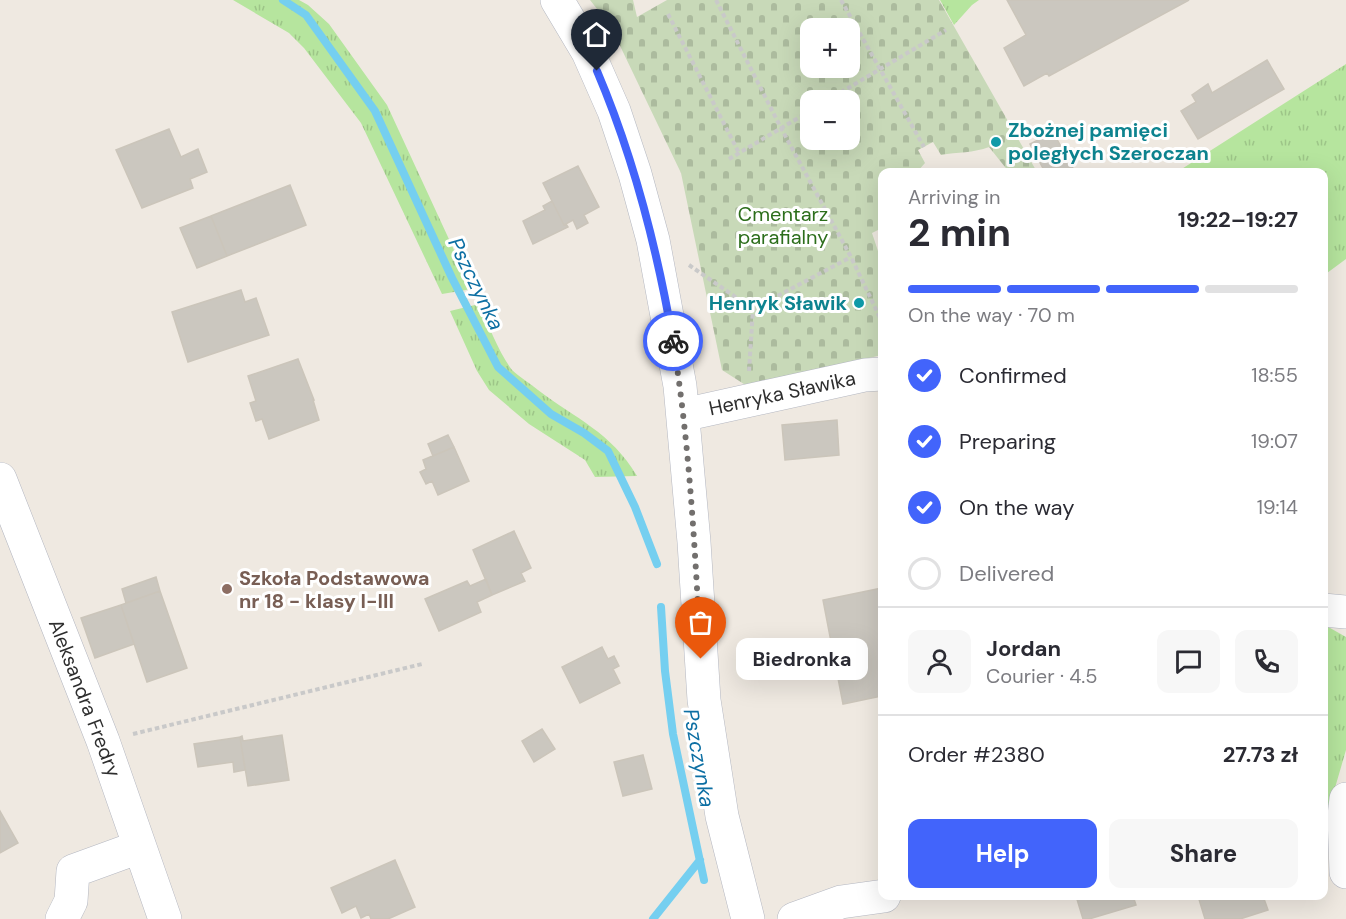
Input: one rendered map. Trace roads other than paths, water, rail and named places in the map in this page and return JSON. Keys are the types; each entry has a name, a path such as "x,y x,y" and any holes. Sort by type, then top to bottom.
{"street":[{"path":"557,0 588,51 614,111 635,174 653,240 680,386 694,542 704,700 738,913"},
{"name":"Henryka Sławika","path":"683,414 865,375 878,374"},
{"name":"Aleksandra Fredry","path":"0,479 103,741 165,919"},
{"path":"1328,610 1346,612"},
{"path":"1338,811 1346,872"},
{"path":"62,919 71,901 73,870 139,847"},
{"path":"795,919 841,902 878,897"}],"waterway":[{"name":"Pszczynka","path":"283,0 306,15 375,111 452,278 498,367 551,414 584,433 608,451 635,507 657,564"},
{"name":"Pszczynka","path":"661,607 665,671 673,734 704,880"},
{"path":"653,919 700,860"}],"place":[{"name":"Zbożnej pamięci poległych Szeroczan","path":"996,142"},
{"name":"Henryk Sławik","path":"859,303"},
{"name":"Szkoła Podstawowa nr 18 - klasy I-III","path":"227,589"},
{"name":"Biedronka","path":"701,659"}],"park label":[{"name":"Cmentarz parafialny","path":"783,226"}]}
